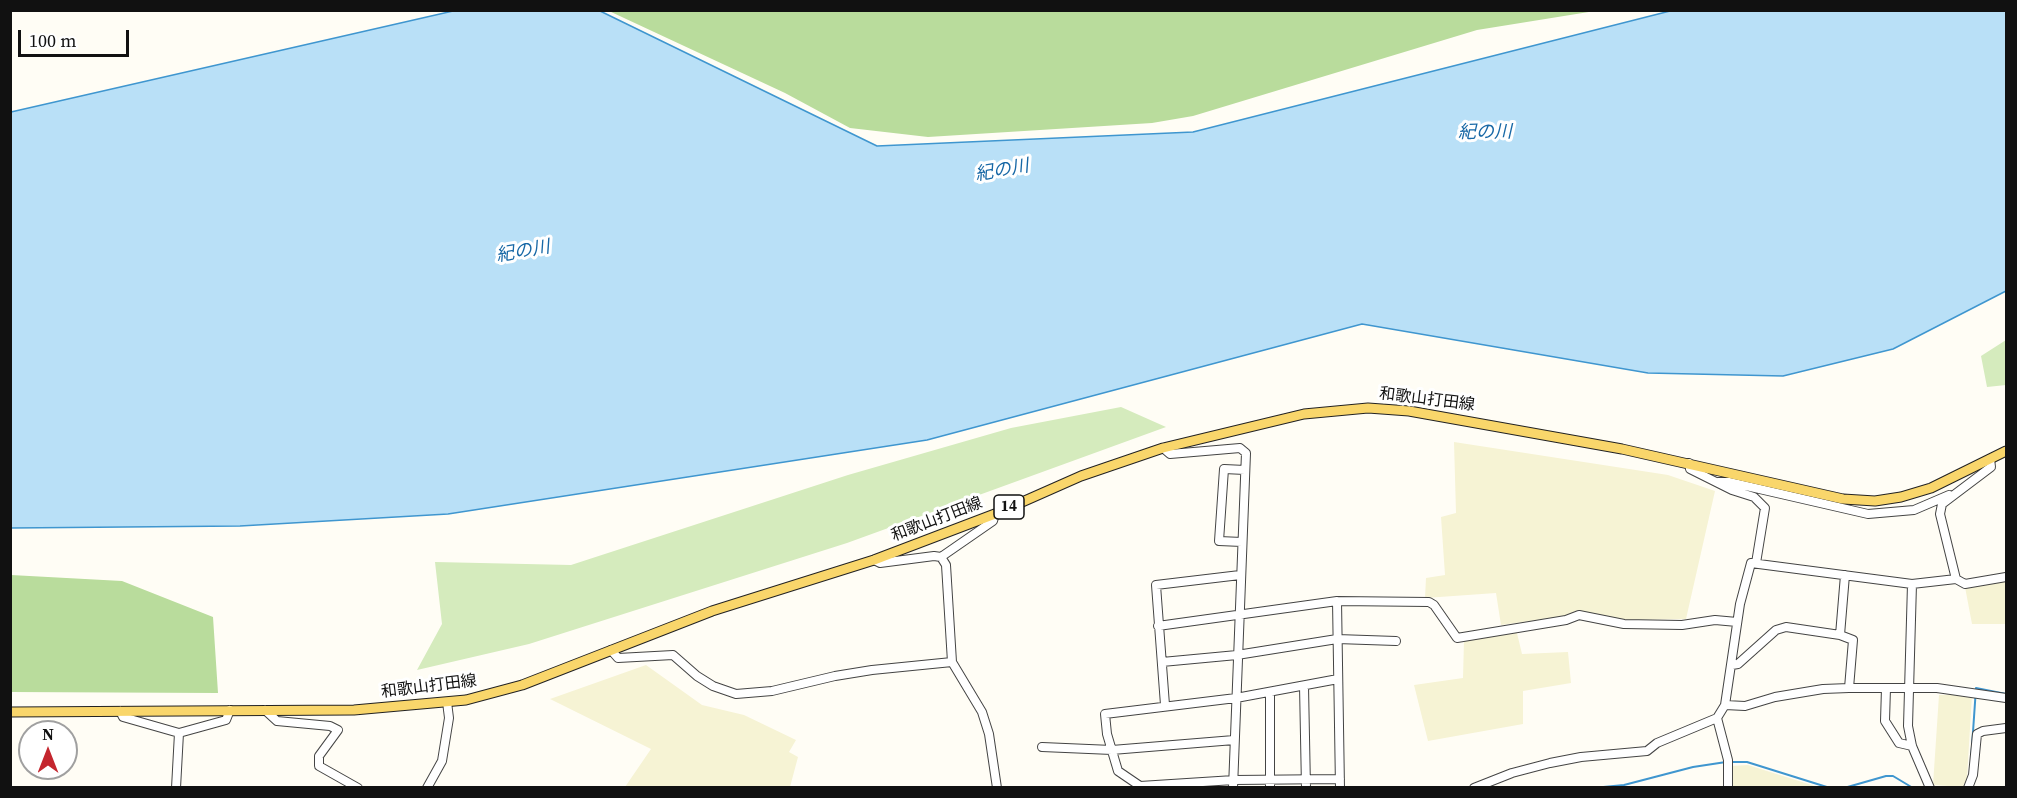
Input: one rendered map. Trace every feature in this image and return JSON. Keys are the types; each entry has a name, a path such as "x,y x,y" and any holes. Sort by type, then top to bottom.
{"main road":[{"name":"和歌山打田線","path":"10,712 354,710 466,700 522,685 712,611 874,560 995,514 1081,476 1163,448 1304,414 1368,408 1409,411 1474,421 1689,464 1843,499 1875,501 1901,497 1931,488 2007,451"}],"street":[{"path":"1163,448 1170,454 1240,448 1246,453 1234,784"},
{"path":"1956,579 1940,514 1942,504 1991,467 1990,459"},
{"path":"1689,464 1690,469 1732,490 1754,496 1765,508 1756,563"},
{"path":"1242,542 1219,541 1224,468 1245,470"},
{"path":"1718,482 1729,482 1868,514 1914,510 1953,494"},
{"path":"874,560 880,563 941,557 993,521 995,514"},
{"path":"941,557 946,565 952,662 982,712 989,734 997,788"},
{"path":"1474,788 1512,773 1550,763 1581,757 1647,751 1657,742 1717,718 1725,705 1737,622 1751,563 1912,584 1956,579 1965,584 2007,577"},
{"path":"1165,705 1156,585 1240,575"},
{"path":"1840,635 1845,575"},
{"path":"1912,584 1908,726 1912,746 1930,788"},
{"path":"1158,626 1336,601 1429,602 1434,605 1457,638 1566,620 1579,615 1624,624 1682,625 1715,620 1737,622"},
{"path":"1336,601 1338,679 1340,783 1140,786 1118,771 1107,735 1105,714 1236,698 1338,679"},
{"path":"1732,665 1738,664 1776,630 1786,627 1840,635 1853,640 1849,688"},
{"path":"1162,662 1237,655 1337,639 1396,640"},
{"path":"611,650 618,658 673,655 705,681 736,694 772,691 872,670 952,662"},
{"path":"1304,686 1306,784"},
{"path":"1725,705 1745,706 1804,692 1849,688 1962,690 2007,698"},
{"path":"1886,688 1885,721 1899,743 1912,746"},
{"path":"1270,692 1270,784"},
{"path":"427,788 442,761 449,718 447,702"},
{"path":"120,711 123,717 179,733 226,720 230,710"},
{"path":"265,710 277,721 330,726 338,730 320,756 319,766 358,788"},
{"path":"1717,718 1728,764 1728,788"},
{"path":"1968,788 1973,775 1977,734 2007,728"},
{"path":"176,788 179,733"},
{"path":"1042,747 1112,750 1234,740"}],"shaded area":[{"path":"1454,442 1668,475 1715,491 1686,619 1622,620 1578,610 1565,616 1501,625 1496,593 1425,598 1426,578 1445,575 1441,517 1456,513"},
{"path":"2006,580 2006,624 1972,624 1965,587"},
{"path":"1516,629 1522,654 1568,652 1571,683 1523,691 1523,724 1428,741 1414,685 1463,678 1464,640"},
{"path":"646,665 702,705 744,715 796,740 789,752 798,757 790,787 625,787 651,749 550,699"},
{"path":"1939,695 1972,695 1967,778 1963,787 1933,785"},
{"path":"1748,765 1818,787 1729,788 1731,766"}],"green space":[{"path":"609,11 1595,11 1477,30 1193,116 1152,123 928,137 850,128 785,93"},
{"path":"2006,340 2006,385 1987,387 1981,356"},
{"path":"1121,407 1166,427 847,543 529,644 417,670 442,624 435,562 571,565 848,475 1011,428"},
{"path":"11,575 122,581 213,617 218,693 11,692"}],"water":[{"name":"紀の川","path":"598,10 877,146 1193,132 1670,11 2006,11 2006,291 1893,349 1783,376 1648,373 1362,324 927,440 448,514 240,526 11,528 11,112 453,11"}],"waterway":[{"path":"1971,761 1976,688 2006,694"},
{"path":"1593,788 1624,785 1693,767 1726,762"},
{"path":"1731,762 1747,762 1830,788"},
{"path":"1844,788 1886,776 1893,776 1913,788"}]}
